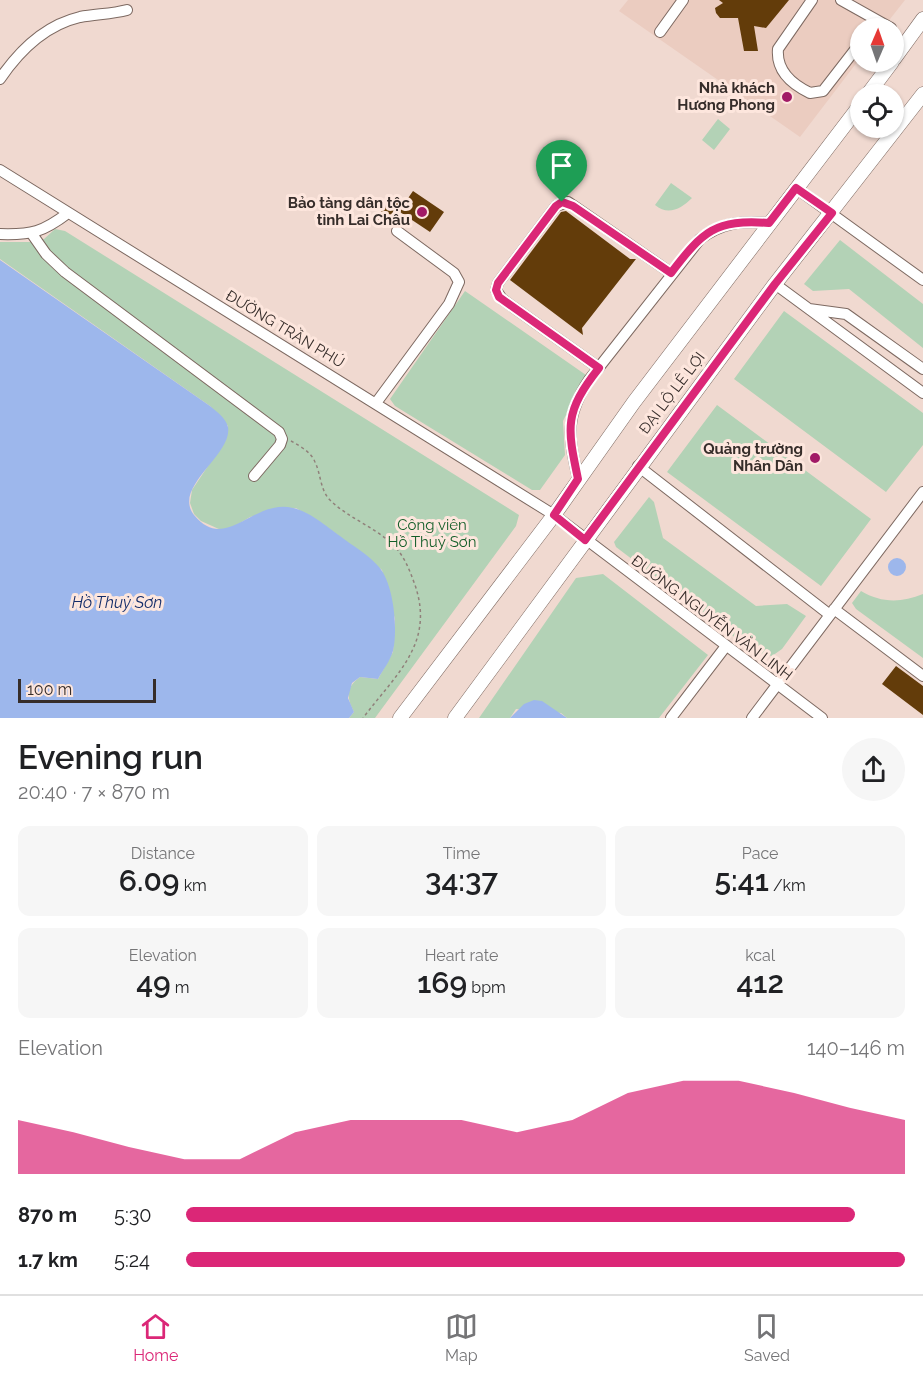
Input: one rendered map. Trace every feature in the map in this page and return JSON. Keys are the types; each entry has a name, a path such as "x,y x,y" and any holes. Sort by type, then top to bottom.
{"main road":[{"path":"904,45 923,19"},
{"name":"ĐẠI LỘ LÊ LỢI","path":"455,718 638,466 775,284 923,94"},
{"name":"ĐẠI LỘ LÊ LỢI","path":"400,718 554,515 578,479 769,223 850,118"}],"street":[{"path":"660,32 683,0"},
{"path":"812,0 778,49 780,69 793,82 810,93 823,91 850,56"},
{"path":"842,0 866,18"},
{"path":"0,80 21,53 51,30 81,17 127,10"},
{"path":"904,36 908,39"},
{"name":"ĐƯỜNG TRẦN PHÚ","path":"0,170 554,515"},
{"path":"796,188 923,280"},
{"path":"599,368 502,299 496,290 498,283 556,206 568,202 671,273"},
{"path":"0,234 32,234 51,226 68,213"},
{"path":"578,479 569,424 575,403 599,368 692,246 721,225 744,221 769,223"},
{"path":"376,403 449,304 459,282 454,273 397,231"},
{"path":"32,234 54,263 279,432 282,439 280,446 254,476"},
{"path":"775,284 923,393"},
{"path":"807,309 846,314 923,369"},
{"path":"638,466 832,612 923,676"},
{"path":"752,718 923,492"},
{"name":"ĐƯỜNG NGUYỄN VĂN LINH","path":"554,515 776,686 822,718"},
{"path":"671,718 726,646"}],"path":[{"path":"286,437 315,460 322,487 331,502 362,521 400,551 408,564 420,599 421,632 414,650 363,718"}],"shaded area":[{"name":"Nhà khách Hương Phong","path":"628,0 905,0 891,18 850,18 850,71 800,137 619,11"}],"green space":[{"path":"718,119 730,129 714,150 702,140"},
{"path":"671,183 692,198 679,208 670,211 655,205"},
{"name":"Công viên Hồ Thuỷ Sơn","path":"55,229 65,231 519,515 516,526 375,718 349,718 354,712 349,693 352,685 360,677 378,679 393,652 395,619 382,570 331,530 296,508 250,517 230,529 221,530 201,521 194,514 190,503 192,490 226,439 228,426 210,406 0,259 0,242 35,242 44,239"},
{"path":"840,240 923,304 923,348 849,289 813,291 804,284"},
{"path":"465,291 586,375 563,421 565,455 540,490 532,490 395,406 390,399"},
{"path":"784,311 923,413 923,445 886,492 734,379"},
{"path":"717,405 871,519 821,586 667,472"},
{"path":"649,497 654,502 663,538 756,606 787,604 806,616 782,649 772,656 754,652 616,547 614,542"},
{"path":"603,574 708,655 659,718 567,718 561,713 516,709 510,718 479,718 576,578"},
{"path":"861,591 884,600 907,599 923,594 923,658 856,609 852,603"}],"water":[{"name":"Hồ Thuỷ Sơn","path":"0,260 210,406 223,418 228,427 227,438 222,449 196,482 189,504 194,515 206,525 217,529 229,527 265,510 279,507 293,508 318,520 379,567 388,584 394,608 393,651 378,679 360,677 352,683 348,698 354,712 349,718 0,718"},
{"path":"897,558 903,561 906,567 903,573 897,576 891,573 888,567 891,561"},
{"path":"534,700 542,701 567,718 510,718 524,704"}],"building":[{"path":"719,0 789,0 766,28 754,26 758,51 744,51 738,18 720,18 715,8 723,3"},
{"name":"Bảo tàng dân tộc tỉnh Lai Châu","path":"413,191 444,212 430,232 397,210 385,227 375,220 392,196 404,204"},
{"path":"566,211 630,259 636,259 582,328 583,335 510,280 561,212"},
{"path":"896,666 923,686 923,715 882,684"}],"place":[{"name":"Nhà khách Hương Phong","path":"787,97"},
{"name":"Bảo tàng dân tộc tỉnh Lai Châu","path":"422,212"},
{"name":"Quảng trường Nhân Dân","path":"815,458"}],"route":[{"path":"796,188 832,213 775,284 585,540 554,515 578,479 570,442 569,424 575,403 599,368 499,297 496,290 498,283 556,206 562,202 568,202 671,273 692,246 721,225 744,221 769,223 796,188"}]}
